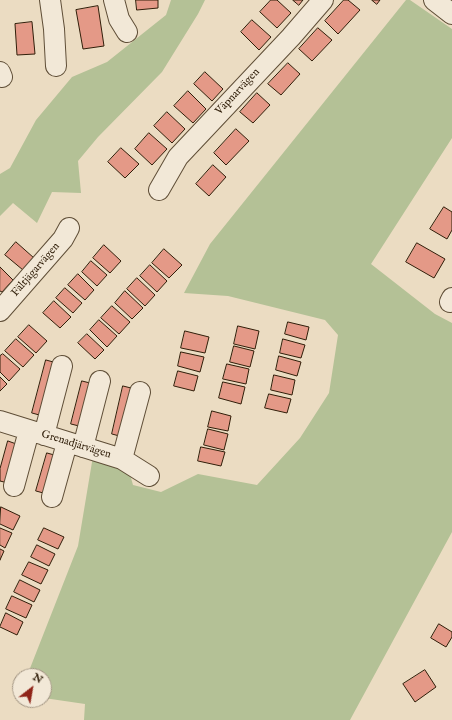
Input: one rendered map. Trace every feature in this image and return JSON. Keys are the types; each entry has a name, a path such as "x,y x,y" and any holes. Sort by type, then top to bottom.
{"street":[{"path":"50,0 54,29 56,66"},
{"path":"114,0 119,19 127,32"},
{"name":"Väpnarvägen","path":"159,190 178,157 323,0"},
{"path":"434,0 452,14"},
{"name":"Fältjägarvägen","path":"0,311 63,239 69,228"},
{"path":"14,486 62,366"},
{"path":"52,497 75,445 100,381"},
{"path":"122,459 140,392"},
{"name":"Grenadjärvägen","path":"0,421 122,459 149,476"}],"green space":[{"path":"171,0 205,0 162,72 98,137 78,161 81,193 52,192 37,223 13,203 0,216 0,174 10,168 36,120 72,77 107,62 166,15"},
{"path":"406,0 410,0 452,29 452,138 371,264 435,314 452,323 452,532 350,720 84,720 85,704 52,699 52,668 30,668 78,546 93,456 128,467 133,485 161,492 198,474 257,485 300,438 329,393 338,335 325,320 228,296 184,293 210,244"}],"building":[{"path":"136,0 158,0 158,8 137,10"},
{"path":"271,0 277,0 291,13 277,28 260,12"},
{"path":"293,0 303,0 299,5"},
{"path":"344,0 348,0 360,10 338,34 325,21"},
{"path":"372,0 380,0 377,4"},
{"path":"98,6 104,46 83,49 76,10"},
{"path":"252,20 271,37 259,50 241,32"},
{"path":"32,22 35,54 17,55 15,24"},
{"path":"318,28 332,40 312,61 299,49"},
{"path":"288,63 300,74 281,95 268,84"},
{"path":"205,72 223,89 212,101 194,84"},
{"path":"188,91 206,109 193,123 174,106"},
{"path":"257,93 270,105 253,123 240,112"},
{"path":"167,112 185,129 172,143 154,126"},
{"path":"236,129 249,141 226,165 214,153"},
{"path":"149,133 167,149 152,165 135,149"},
{"path":"121,148 139,164 125,178 108,162"},
{"path":"213,165 226,177 209,196 196,184"},
{"path":"444,207 452,212 452,230 447,239 430,229"},
{"path":"16,242 34,258 23,270 5,255"},
{"path":"417,243 445,259 434,278 406,262"},
{"path":"104,245 121,261 110,273 93,258"},
{"path":"164,249 182,265 169,278 152,263"},
{"path":"91,261 107,275 97,286 82,272"},
{"path":"150,265 167,281 157,292 140,276"},
{"path":"0,267 13,280 2,292 0,291"},
{"path":"78,274 94,290 85,300 68,285"},
{"path":"137,278 155,295 145,306 127,289"},
{"path":"65,288 82,303 73,313 56,298"},
{"path":"125,291 143,308 132,319 115,303"},
{"path":"54,301 71,317 60,328 43,313"},
{"path":"112,306 130,322 119,334 101,318"},
{"path":"99,320 117,336 107,347 90,330"},
{"path":"288,322 309,327 306,340 285,334"},
{"path":"29,325 47,341 36,353 18,337"},
{"path":"238,326 259,331 255,349 234,344"},
{"path":"185,331 209,337 205,353 181,348"},
{"path":"87,334 104,350 95,359 78,343"},
{"path":"16,339 34,355 23,367 5,351"},
{"path":"283,339 305,345 301,358 280,353"},
{"path":"234,346 254,351 250,367 230,362"},
{"path":"181,352 204,357 200,372 178,366"},
{"path":"3,354 20,369 9,381 0,372 0,356"},
{"path":"279,356 301,362 297,376 276,370"},
{"path":"46,360 57,363 43,416 32,413"},
{"path":"227,364 249,369 246,384 223,379"},
{"path":"178,371 198,376 194,391 174,386"},
{"path":"274,375 295,380 292,395 271,390"},
{"path":"0,377 7,384 0,391"},
{"path":"82,381 94,384 83,427 71,424"},
{"path":"223,382 245,387 241,404 219,398"},
{"path":"123,386 135,389 123,437 112,434"},
{"path":"269,394 291,399 287,413 265,408"},
{"path":"212,411 231,416 228,431 208,427"},
{"path":"208,429 228,434 224,450 204,445"},
{"path":"8,441 19,445 8,483 0,481 0,469"},
{"path":"201,447 225,452 221,466 198,461"},
{"path":"47,453 58,456 47,494 36,491"},
{"path":"1,507 20,516 13,530 0,524"},
{"path":"0,528 12,533 5,548 0,545"},
{"path":"44,528 64,537 58,549 38,540"},
{"path":"37,545 55,554 49,566 31,557"},
{"path":"0,549 4,551 0,560"},
{"path":"29,562 48,570 41,584 22,575"},
{"path":"20,580 40,590 34,602 14,592"},
{"path":"12,596 32,605 26,618 6,609"},
{"path":"6,613 23,622 17,635 0,627"},
{"path":"439,624 452,632 452,637 446,647 431,638"},
{"path":"425,670 436,687 415,702 403,684"}]}
